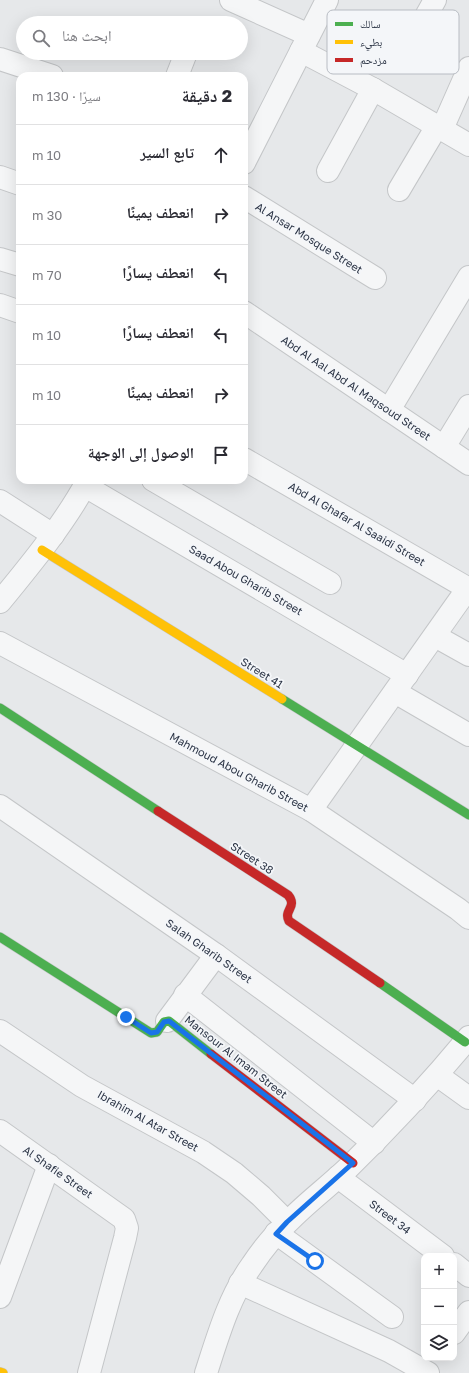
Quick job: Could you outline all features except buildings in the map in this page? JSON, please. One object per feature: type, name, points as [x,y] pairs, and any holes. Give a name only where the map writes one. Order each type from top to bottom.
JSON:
[{"type":"street","points":[[231,0],[305,43],[327,58]]},
{"type":"street","points":[[249,141],[305,43],[327,0]]},
{"type":"street","points":[[429,10],[435,0]]},
{"type":"street","points":[[0,59],[40,72]]},
{"type":"street","points":[[179,72],[183,60]]},
{"type":"street","points":[[399,190],[439,127],[469,68]]},
{"type":"street","points":[[351,74],[373,89],[469,144]]},
{"type":"street","points":[[328,171],[373,89]]},
{"type":"street","points":[[0,177],[16,183]]},
{"type":"street","name":"Al Ansar Mosque Street","points":[[248,199],[375,278]]},
{"type":"street","points":[[0,259],[16,264]]},
{"type":"street","points":[[389,410],[469,277]]},
{"type":"street","points":[[0,305],[16,311]]},
{"type":"street","name":"Abd Al Aal Abd Al Maqsoud Street","points":[[248,315],[469,464]]},
{"type":"street","points":[[444,447],[469,406]]},
{"type":"street","name":"Abd Al Ghafar Al Saaidi Street","points":[[248,461],[469,588]]},
{"type":"street","points":[[4,591],[48,543],[86,484]]},
{"type":"street","name":"Saad Abou Gharib Street","points":[[89,484],[401,684],[469,735]]},
{"type":"street","points":[[160,484],[330,583]]},
{"type":"street","points":[[0,501],[48,543]]},
{"type":"street","name":"Street 41","points":[[48,543],[357,746],[469,815]]},
{"type":"street","points":[[311,810],[469,588]]},
{"type":"street","points":[[435,636],[469,655]]},
{"type":"street","name":"Mahmoud Abou Gharib Street","points":[[0,643],[311,810],[458,909],[469,918]]},
{"type":"street","name":"Street 38","points":[[0,708],[288,895],[293,903],[292,907],[287,913],[289,921],[467,1039]]},
{"type":"street","name":"Salah Gharib Street","points":[[0,806],[216,956],[415,1100]]},
{"type":"street","name":"Mansour Al Imam Street","points":[[0,937],[151,1033],[157,1032],[167,1021],[169,1021],[345,1170]]},
{"type":"street","points":[[167,1021],[185,995],[216,956]]},
{"type":"street","points":[[185,995],[374,1143]]},
{"type":"street","name":"Ibrahim Al Atar Street","points":[[0,1031],[82,1086],[204,1152],[239,1177],[262,1196],[282,1228],[392,1317]]},
{"type":"street","points":[[206,1373],[223,1320],[240,1283],[251,1266],[282,1228],[374,1143],[415,1100],[467,1039]]},
{"type":"street","points":[[437,1075],[469,1098]]},
{"type":"street","name":"Al Shafie Street","points":[[0,1131],[124,1219],[127,1228],[89,1373]]},
{"type":"street","points":[[0,1297],[49,1165]]},
{"type":"street","name":"Street 34","points":[[345,1170],[440,1253]]},
{"type":"street","points":[[457,1266],[469,1276]]},
{"type":"street","points":[[240,1283],[388,1351],[430,1368]]},
{"type":"street","points":[[457,1329],[469,1312]]},
{"type":"traffic: fast","points":[[282,699],[469,815]]},
{"type":"traffic: fast","points":[[0,708],[158,811]]},
{"type":"traffic: fast","points":[[0,937],[151,1033],[157,1032],[164,1022],[169,1021],[211,1054]]},
{"type":"traffic: fast","points":[[380,983],[465,1042]]},
{"type":"traffic: slow","points":[[42,550],[282,699]]},
{"type":"traffic: jam","points":[[158,811],[288,895],[292,903],[288,914],[289,921],[380,983]]},
{"type":"traffic: jam","points":[[211,1054],[353,1163]]},
{"type":"route","points":[[126,1017],[151,1033],[157,1032],[164,1022],[169,1021],[353,1163],[287,1222],[276,1234],[315,1261]]}]
